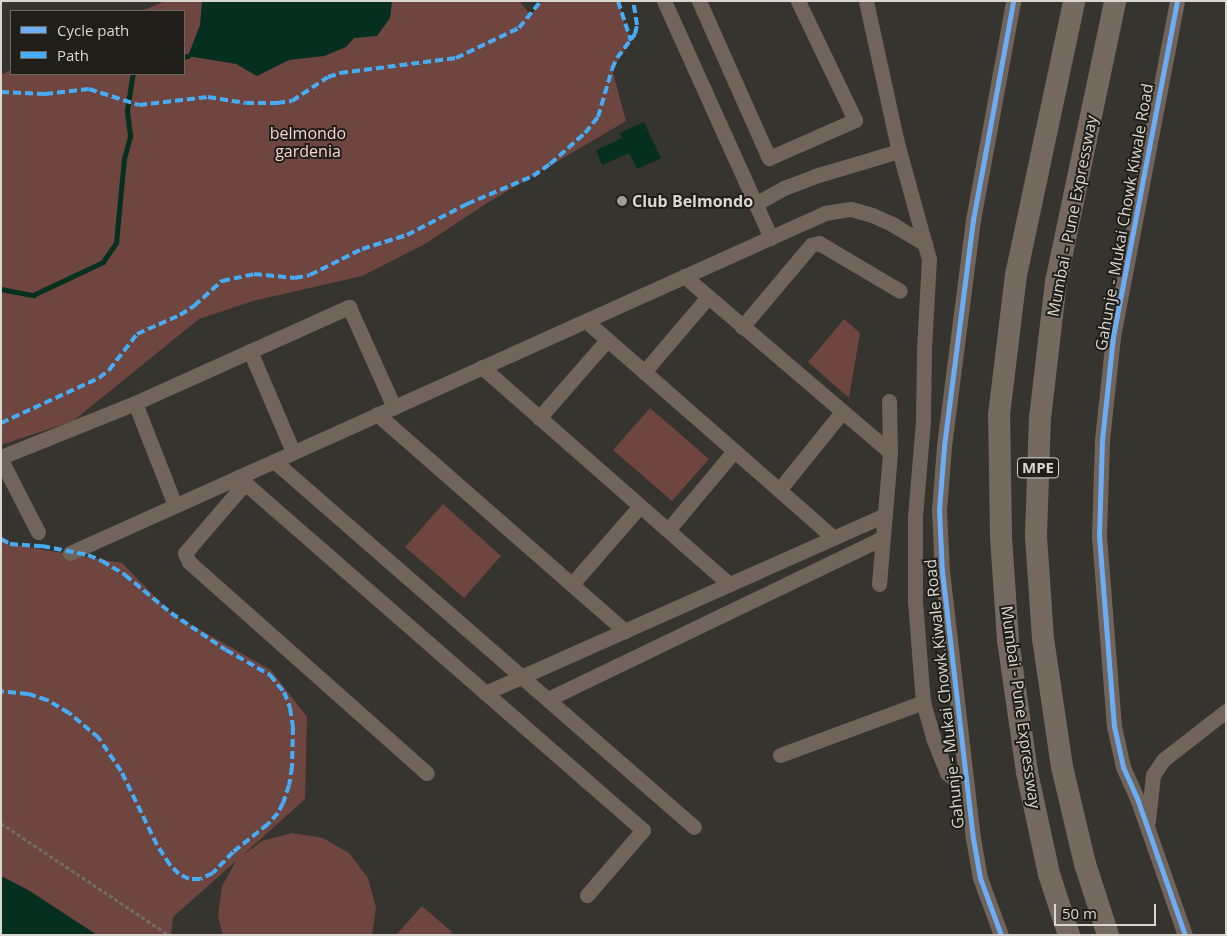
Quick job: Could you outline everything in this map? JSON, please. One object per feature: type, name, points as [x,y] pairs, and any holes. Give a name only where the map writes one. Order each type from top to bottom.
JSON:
[{"type":"highway","name":"Mumbai - Pune Expressway","points":[[1069,935],[1049,874],[1027,772],[1010,650],[1001,536],[999,415],[1016,275],[1074,1]]},
{"type":"highway","name":"Mumbai - Pune Expressway","points":[[1108,935],[1085,864],[1062,768],[1043,639],[1036,536],[1040,418],[1056,282],[1115,1]]},
{"type":"street","points":[[664,1],[771,238]]},
{"type":"street","points":[[699,1],[769,158],[855,120],[798,1]]},
{"type":"street","points":[[866,1],[899,151],[929,259],[924,349],[923,421],[915,517],[915,601],[923,702],[933,738],[947,773],[966,789]]},
{"type":"street","name":"Gahunje - Mukai Chowk Kiwale Road","points":[[1001,935],[980,878],[966,789],[942,573],[939,510],[944,446],[973,220],[1013,1]]},
{"type":"street","name":"Gahunje - Mukai Chowk Kiwale Road","points":[[1177,1],[1113,337],[1102,440],[1100,546],[1114,726],[1123,768],[1138,801],[1185,935]]},
{"type":"street","points":[[755,204],[815,176],[899,151]]},
{"type":"street","points":[[70,553],[175,505],[241,480],[293,452],[825,213],[851,209],[892,224],[925,244]]},
{"type":"street","points":[[742,327],[811,245],[818,244],[824,246],[900,291]]},
{"type":"street","points":[[684,276],[890,452]]},
{"type":"street","points":[[644,372],[708,297]]},
{"type":"street","points":[[38,532],[1,459],[135,403],[349,307],[394,407]]},
{"type":"street","points":[[586,321],[833,537]]},
{"type":"street","points":[[539,418],[607,340]]},
{"type":"street","points":[[250,351],[293,452]]},
{"type":"street","points":[[482,367],[730,584]]},
{"type":"street","points":[[879,584],[890,452],[888,401]]},
{"type":"street","points":[[135,403],[175,505]]},
{"type":"street","points":[[779,490],[842,412]]},
{"type":"street","points":[[377,414],[625,631]]},
{"type":"street","points":[[668,530],[734,451]]},
{"type":"street","points":[[274,461],[694,827]]},
{"type":"street","points":[[241,480],[643,830],[587,895]]},
{"type":"street","points":[[241,480],[185,553],[188,562],[427,773]]},
{"type":"street","points":[[572,584],[640,506]]},
{"type":"street","points":[[485,693],[884,515]]},
{"type":"street","points":[[548,699],[882,538]]},
{"type":"street","points":[[780,756],[923,702]]},
{"type":"street","points":[[1148,833],[1149,800],[1153,776],[1163,760],[1226,711]]},
{"type":"path","points":[[1,823],[169,935]]},
{"type":"green space","name":"belmondo gardenia","points":[[165,1],[519,1],[531,15],[542,1],[618,1],[631,41],[612,69],[626,121],[487,203],[425,244],[362,276],[253,301],[199,319],[73,421],[1,445],[1,75],[10,70],[10,75],[185,75],[185,10],[144,10]]},
{"type":"green space","points":[[844,319],[860,333],[849,398],[808,362]]},
{"type":"green space","points":[[650,408],[709,459],[672,501],[613,450]]},
{"type":"green space","points":[[443,504],[501,556],[464,598],[405,547]]},
{"type":"green space","points":[[1,538],[10,544],[122,563],[171,613],[271,670],[307,717],[305,799],[243,855],[262,841],[292,833],[323,838],[349,853],[368,878],[376,908],[372,935],[223,935],[218,916],[222,886],[236,861],[173,917],[171,935],[97,935],[28,890],[1,876]]},
{"type":"green space","points":[[422,906],[452,932],[450,935],[396,935]]},
{"type":"shaded area","points":[[202,1],[392,1],[390,18],[377,36],[354,38],[346,47],[324,56],[289,60],[257,76],[236,64],[188,56],[200,25]]},
{"type":"shaded area","points":[[644,122],[661,158],[637,169],[629,153],[602,165],[596,150],[622,138],[620,133]]},
{"type":"shaded area","points":[[1,876],[28,890],[97,935],[1,935]]},
{"type":"waterway","points":[[1,289],[33,295],[103,262],[116,243],[124,159],[130,136],[127,110],[133,75]]},
{"type":"marked path","points":[[1,92],[45,94],[89,89],[139,105],[208,97],[246,103],[292,101],[328,77],[340,73],[456,58],[519,28],[541,1]]},
{"type":"marked path","points":[[618,1],[631,41]]},
{"type":"marked path","points":[[1,423],[99,378],[109,370],[137,334],[180,315],[194,306],[222,281],[254,274],[295,278],[310,275],[362,249],[407,235],[467,204],[533,176],[550,164],[585,133],[598,117],[612,69],[617,58],[635,34],[637,25],[633,1]]},
{"type":"marked path","points":[[1,539],[10,544],[42,546],[88,555],[102,561],[125,575],[171,613],[226,650],[270,675],[284,692],[290,708],[293,727],[292,767],[283,803],[278,813],[268,824],[233,852],[213,873],[200,879],[189,879],[179,874],[170,865],[157,845],[121,771],[99,738],[69,713],[47,700],[28,694],[1,691]]},
{"type":"cycle path","points":[[1001,935],[980,878],[973,839],[942,573],[939,510],[944,446],[973,220],[1013,1]]},
{"type":"cycle path","points":[[1177,1],[1113,337],[1102,440],[1099,536],[1114,726],[1123,767],[1138,801],[1185,935]]},
{"type":"place","name":"Club Belmondo","points":[[622,201]]}]
